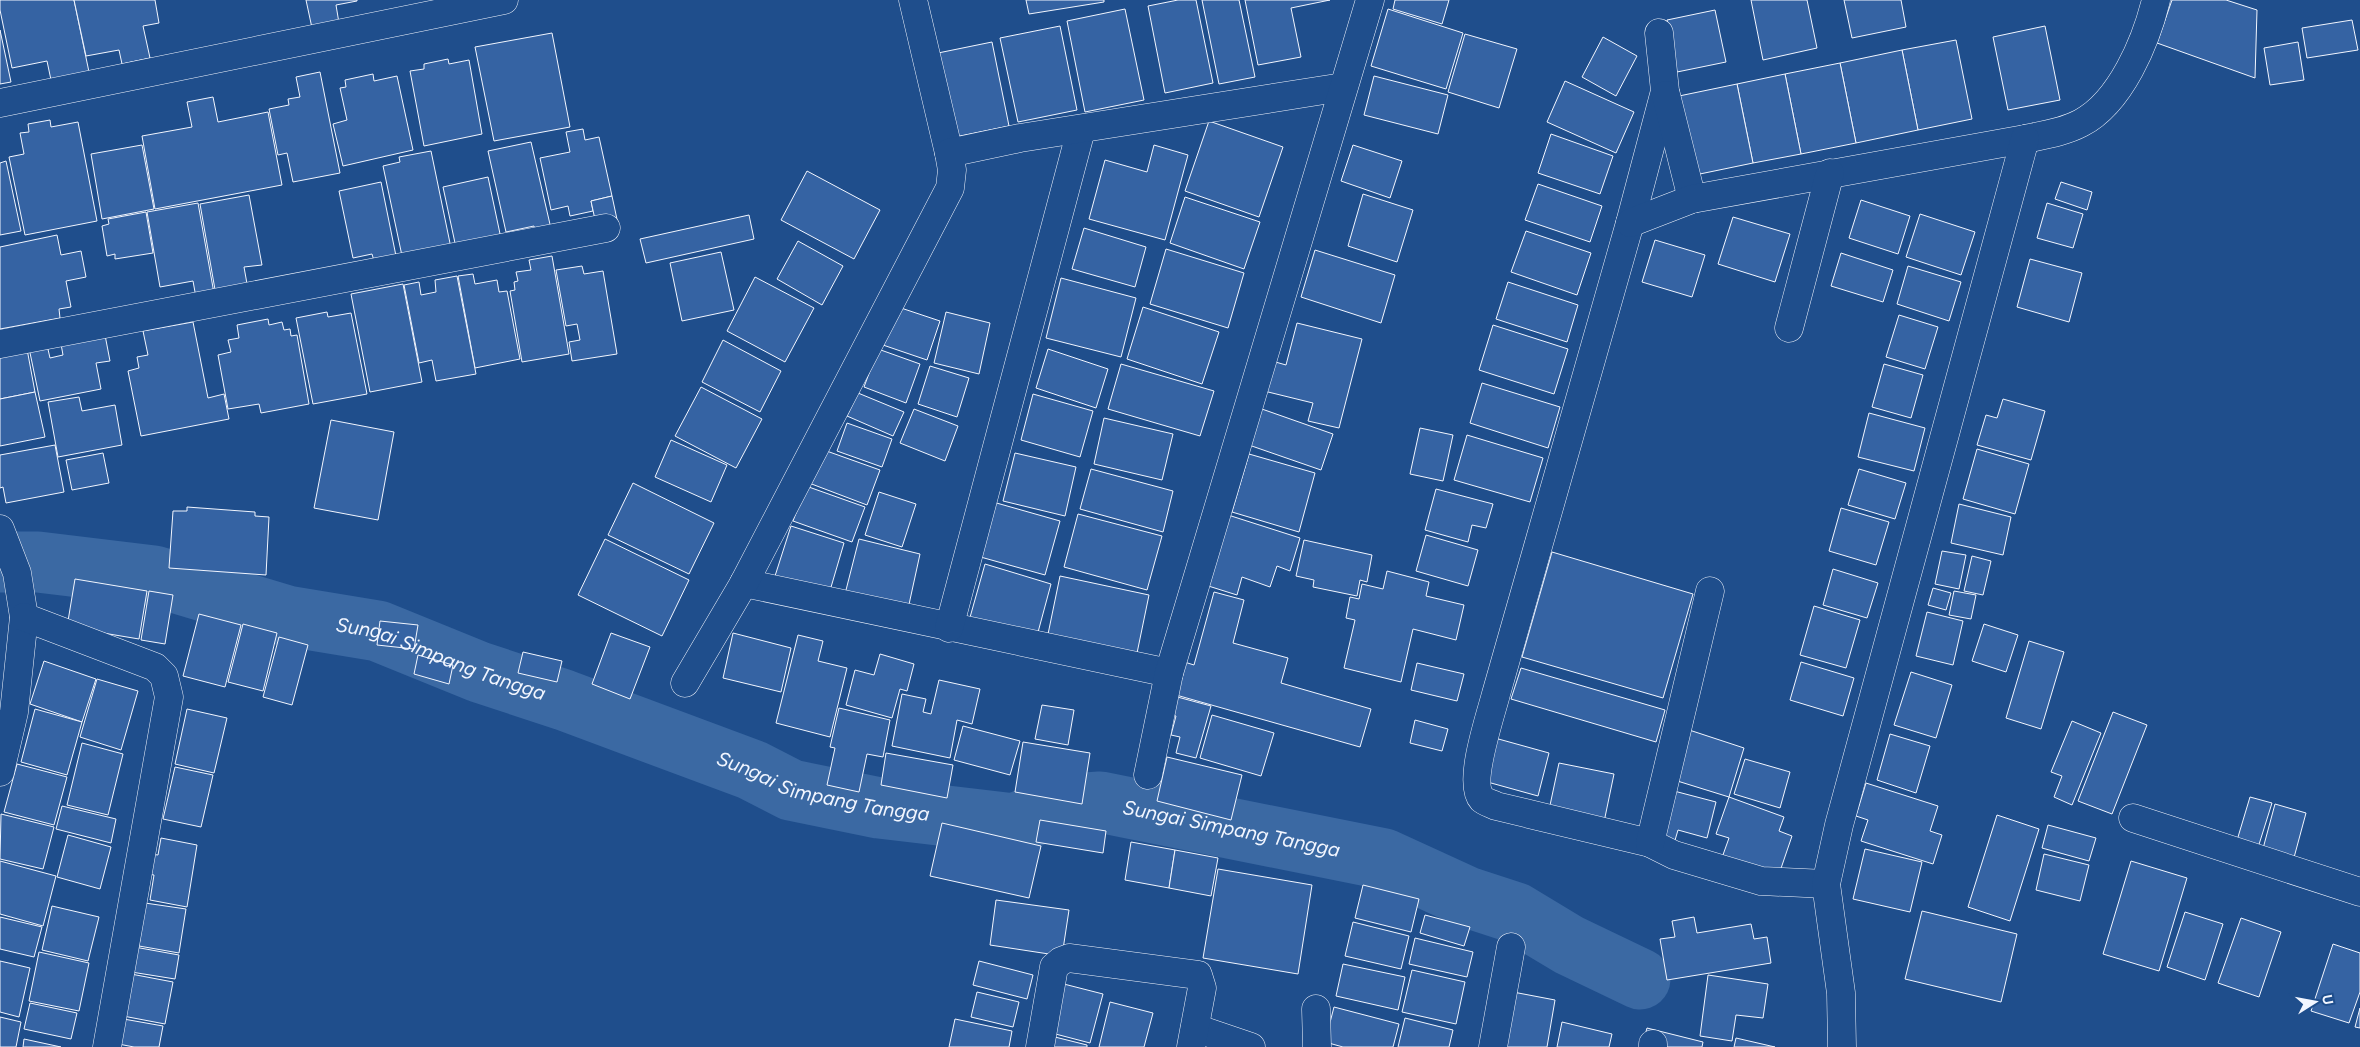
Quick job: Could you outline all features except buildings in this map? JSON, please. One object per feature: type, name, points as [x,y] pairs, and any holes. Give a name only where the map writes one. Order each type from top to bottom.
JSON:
[{"type":"street","points":[[0,102],[504,0]]},
{"type":"street","points":[[684,683],[744,583],[950,188],[952,170],[949,153],[913,0]]},
{"type":"street","points":[[1148,775],[1170,673],[1370,0]]},
{"type":"street","points":[[1630,223],[1692,199],[2060,132],[2083,122],[2115,93],[2131,67],[2151,19],[2156,0]]},
{"type":"street","points":[[1659,33],[1665,91],[1692,199]]},
{"type":"street","points":[[949,153],[1020,138],[1081,130],[1343,87]]},
{"type":"street","points":[[1665,91],[1630,223],[1496,694],[1482,750],[1477,788],[1482,799],[1496,806],[1650,843],[1674,855],[1720,870],[1761,881],[1826,884]]},
{"type":"street","points":[[949,628],[1081,130]]},
{"type":"street","points":[[1842,1047],[1841,994],[1826,884],[1842,816],[2025,139]]},
{"type":"street","points":[[1789,328],[1830,173]]},
{"type":"street","points":[[0,344],[606,228]]},
{"type":"street","points":[[0,530],[17,572],[24,617],[7,711],[0,772]]},
{"type":"street","points":[[744,583],[949,628],[1170,673]]},
{"type":"street","points":[[1650,843],[1710,591]]},
{"type":"street","points":[[24,617],[155,667],[164,676],[169,697],[107,1047]]},
{"type":"street","points":[[2133,818],[2360,892]]},
{"type":"street","points":[[1493,1047],[1511,947]]},
{"type":"street","points":[[1040,1047],[1054,967],[1061,961],[1069,958],[1198,975],[1202,988],[1193,1038],[1251,1047]]},
{"type":"street","points":[[1316,1009],[1317,1047]]},
{"type":"waterway","name":"Sungai Simpang Tangga","points":[[0,562],[38,562],[154,576],[287,616],[378,631],[479,672],[564,700],[752,770],[791,790],[879,808],[1015,824],[1058,805],[1100,802],[1384,859],[1467,897],[1516,913],[1569,945],[1640,979]]}]
